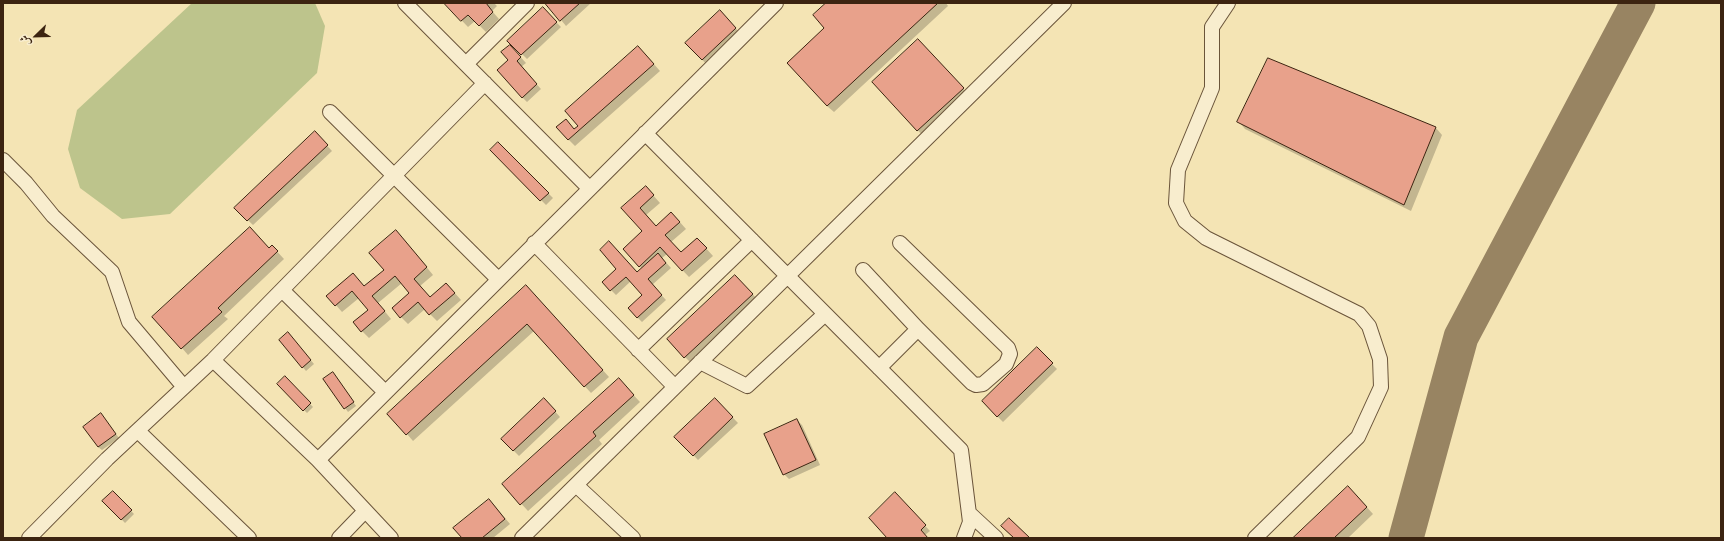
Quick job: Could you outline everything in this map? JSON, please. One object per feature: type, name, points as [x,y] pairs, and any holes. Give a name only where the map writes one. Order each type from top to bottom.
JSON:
[{"type":"lane","points":[[405,3],[589,188]]},
{"type":"lane","points":[[466,64],[527,3]]},
{"type":"lane","points":[[318,460],[776,3]]},
{"type":"lane","points":[[1228,3],[1212,27],[1212,88],[1178,170],[1176,203],[1185,221],[1206,238],[1359,314],[1369,326],[1380,359],[1381,387],[1358,437],[1256,538]]},
{"type":"lane","points":[[522,538],[788,276],[1059,5]]},
{"type":"lane","points":[[29,538],[138,430],[213,360],[485,84]]},
{"type":"lane","points":[[330,112],[498,279]]},
{"type":"lane","points":[[645,133],[961,450],[970,522],[964,538]]},
{"type":"lane","points":[[3,160],[26,183],[54,216],[112,272],[129,322],[184,387]]},
{"type":"lane","points":[[638,350],[752,240]]},
{"type":"lane","points":[[534,243],[675,387]]},
{"type":"lane","points":[[863,270],[918,330],[976,385],[983,384],[1009,360],[1010,354],[1004,344],[900,243]]},
{"type":"lane","points":[[282,290],[385,392]]},
{"type":"lane","points":[[700,362],[747,386],[826,314]]},
{"type":"lane","points":[[879,368],[918,330]]},
{"type":"lane","points":[[213,360],[318,460],[364,511],[392,538]]},
{"type":"lane","points":[[138,430],[249,538]]},
{"type":"lane","points":[[576,485],[633,538]]},
{"type":"lane","points":[[339,538],[364,511]]},
{"type":"lane","points":[[969,513],[996,538]]},
{"type":"green space","points":[[192,3],[315,3],[325,26],[317,73],[170,214],[122,219],[80,188],[68,149],[77,110]]},
{"type":"building","points":[[444,3],[486,3],[493,12],[479,26],[468,15],[461,21]]},
{"type":"building","points":[[545,3],[580,3],[560,21]]},
{"type":"building","points":[[826,3],[938,3],[827,106],[787,63],[824,28],[813,15]]},
{"type":"building","points":[[543,7],[557,22],[521,55],[507,41]]},
{"type":"building","points":[[720,10],[736,28],[702,60],[685,43]]},
{"type":"building","points":[[918,39],[964,88],[917,131],[872,82]]},
{"type":"building","points":[[510,45],[521,57],[517,61],[537,84],[522,98],[497,70],[508,60],[501,52]]},
{"type":"building","points":[[638,46],[654,64],[568,140],[556,127],[566,119],[574,129],[578,126],[565,111]]},
{"type":"building","points":[[1268,58],[1436,127],[1404,205],[1237,122]]},
{"type":"building","points":[[315,131],[328,145],[247,221],[234,208]]},
{"type":"building","points":[[498,142],[549,193],[540,201],[490,150]]},
{"type":"building","points":[[646,186],[654,195],[640,208],[656,226],[671,212],[680,222],[665,235],[681,252],[697,238],[707,248],[682,271],[660,247],[639,267],[623,249],[642,231],[621,208]]},
{"type":"building","points":[[250,227],[269,248],[272,245],[278,251],[218,308],[222,312],[181,349],[152,317]]},
{"type":"building","points":[[396,230],[427,267],[414,279],[430,297],[446,283],[455,293],[429,315],[418,302],[400,318],[392,308],[409,293],[395,276],[372,296],[385,311],[361,332],[353,322],[368,310],[352,291],[335,306],[326,296],[353,273],[364,286],[384,270],[369,253]]},
{"type":"building","points":[[609,241],[637,272],[658,253],[666,263],[648,279],[662,295],[637,318],[628,308],[642,295],[626,277],[610,291],[602,282],[616,269],[600,250]]},
{"type":"building","points":[[735,275],[753,294],[684,358],[667,339]]},
{"type":"building","points":[[526,285],[603,370],[584,387],[527,324],[406,435],[387,414]]},
{"type":"building","points":[[288,332],[311,360],[302,368],[279,340]]},
{"type":"building","points":[[1037,347],[1053,363],[997,417],[982,401]]},
{"type":"building","points":[[333,372],[354,402],[344,409],[323,379]]},
{"type":"building","points":[[285,376],[311,403],[303,411],[277,384]]},
{"type":"building","points":[[619,378],[634,395],[593,432],[596,436],[520,505],[502,484]]},
{"type":"building","points":[[544,398],[556,411],[513,451],[501,439]]},
{"type":"building","points":[[715,398],[733,417],[693,456],[674,437]]},
{"type":"building","points":[[101,413],[116,434],[98,447],[83,427]]},
{"type":"building","points":[[797,419],[816,460],[783,475],[764,434]]},
{"type":"building","points":[[1348,486],[1367,507],[1334,538],[1293,538]]},
{"type":"building","points":[[113,491],[132,510],[121,520],[102,501]]},
{"type":"building","points":[[895,492],[926,525],[921,530],[928,538],[887,538],[869,518]]},
{"type":"building","points":[[489,499],[505,519],[482,538],[462,538],[453,528]]},
{"type":"building","points":[[1009,518],[1030,538],[1014,538],[1001,526]]},
{"type":"taxiway","points":[[1406,538],[1461,337],[1638,3]]}]
